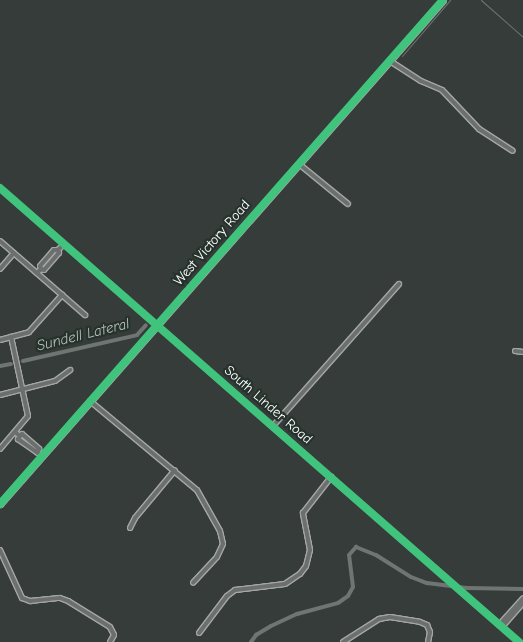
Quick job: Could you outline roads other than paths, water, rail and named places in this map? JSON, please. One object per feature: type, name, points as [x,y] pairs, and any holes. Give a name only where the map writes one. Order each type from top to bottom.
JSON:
[{"type":"main road","name":"West Victory Road","points":[[0,504],[40,454],[90,401],[444,0]]},
{"type":"street","points":[[390,60],[421,82],[442,90],[479,129],[513,151]]},
{"type":"street","points":[[299,164],[348,204]]},
{"type":"street","name":"South Linder Road","points":[[0,188],[518,642]]},
{"type":"street","points":[[0,241],[85,315]]},
{"type":"street","points":[[37,273],[41,269],[44,270],[64,244]]},
{"type":"street","points":[[0,269],[14,253]]},
{"type":"street","points":[[273,426],[399,284]]},
{"type":"street","points":[[0,340],[32,329],[62,295]]},
{"type":"street","points":[[0,449],[28,416],[11,337]]},
{"type":"street","points":[[515,351],[523,352]]},
{"type":"street","points":[[0,395],[55,381],[70,370]]},
{"type":"street","points":[[90,401],[176,470],[197,490],[222,539],[221,550],[217,557],[193,583]]},
{"type":"street","points":[[15,432],[20,436],[22,434],[39,449],[40,454]]},
{"type":"street","points":[[130,528],[135,518],[176,470]]},
{"type":"street","points":[[199,633],[227,596],[235,590],[279,585],[300,574],[306,566],[310,550],[303,513],[331,477]]},
{"type":"street","points":[[0,550],[22,598],[30,601],[60,598],[68,601],[110,627],[114,635],[110,642]]},
{"type":"street","points":[[500,626],[523,598]]},
{"type":"street","points":[[500,626],[523,603]]},
{"type":"street","points":[[343,642],[384,618],[420,622],[427,625],[430,632],[428,642]]},
{"type":"waterway","points":[[402,56],[450,0]]},
{"type":"waterway","points":[[481,0],[523,37]]},
{"type":"waterway","name":"Sundell Lateral","points":[[23,361],[137,335],[146,325]]},
{"type":"waterway","name":"Sundell Lateral","points":[[0,366],[11,364]]},
{"type":"waterway","points":[[251,642],[256,635],[271,626],[297,614],[338,603],[348,596],[353,587],[349,555],[356,547],[376,555],[411,577],[427,583],[467,588],[523,589]]}]
